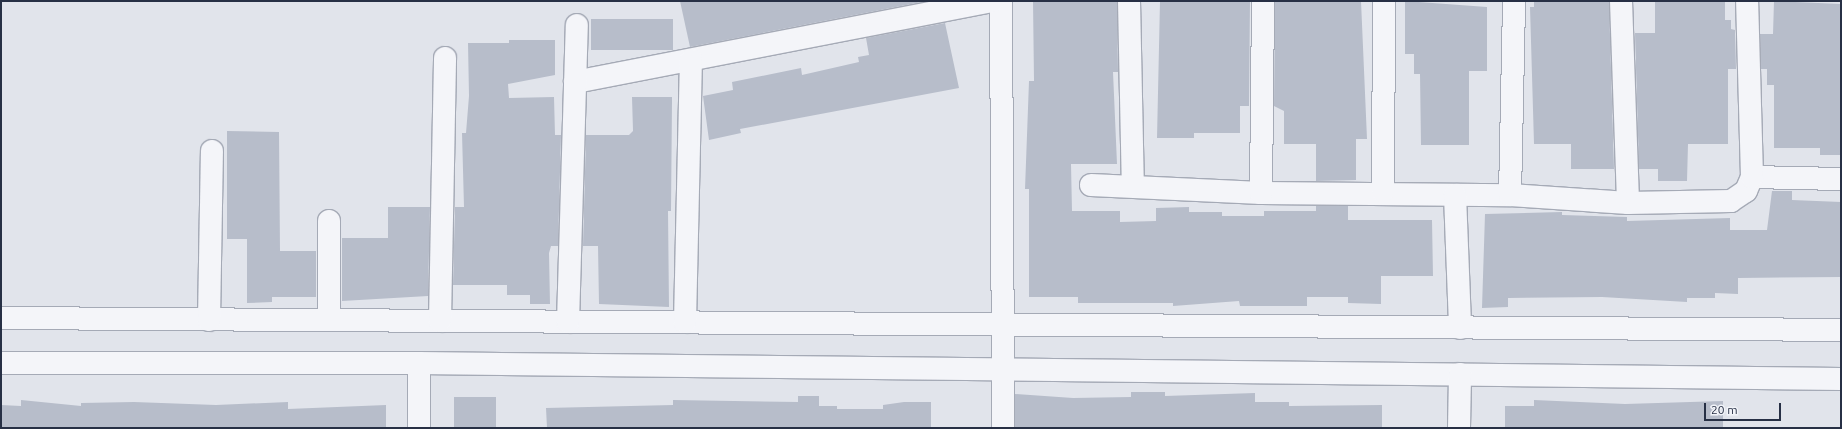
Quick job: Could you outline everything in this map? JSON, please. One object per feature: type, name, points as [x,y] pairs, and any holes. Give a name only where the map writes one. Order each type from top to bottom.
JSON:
[{"type":"street","points":[[575,82],[993,1]]},
{"type":"street","points":[[1001,1],[1004,325],[1003,428]]},
{"type":"street","points":[[1129,1],[1133,185]]},
{"type":"street","points":[[1262,193],[1263,1]]},
{"type":"street","points":[[1383,191],[1384,1]]},
{"type":"street","points":[[1510,195],[1514,1]]},
{"type":"street","points":[[1621,1],[1628,203]]},
{"type":"street","points":[[1091,185],[1133,185],[1262,193],[1383,191],[1455,195],[1510,195],[1628,203],[1731,201],[1746,191],[1752,177],[1747,1]]},
{"type":"street","points":[[568,322],[577,25]]},
{"type":"street","points":[[440,321],[446,58]]},
{"type":"street","points":[[685,322],[691,60]]},
{"type":"street","points":[[209,320],[212,150]]},
{"type":"street","points":[[1752,177],[1841,179]]},
{"type":"street","points":[[1455,195],[1460,328]]},
{"type":"street","points":[[329,221],[329,320]]},
{"type":"street","points":[[1,318],[1841,330]]},
{"type":"street","points":[[1,363],[418,364],[1841,379]]},
{"type":"street","points":[[418,364],[419,428]]},
{"type":"street","points":[[1459,428],[1460,374]]},
{"type":"building","points":[[680,1],[927,1],[690,47]]},
{"type":"building","points":[[1033,1],[1117,1],[1118,72],[1113,72],[1117,164],[1071,164],[1072,211],[1120,211],[1120,222],[1156,221],[1156,208],[1189,207],[1189,212],[1222,212],[1222,216],[1264,216],[1264,211],[1316,211],[1316,206],[1348,206],[1348,220],[1432,220],[1433,276],[1381,276],[1381,304],[1348,303],[1348,297],[1307,297],[1307,306],[1240,306],[1239,301],[1173,306],[1173,303],[1078,303],[1078,297],[1029,297],[1029,189],[1025,189],[1029,81],[1034,81]]},
{"type":"building","points":[[1160,1],[1250,1],[1249,106],[1240,106],[1240,133],[1194,133],[1194,138],[1157,138]]},
{"type":"building","points":[[1275,1],[1361,1],[1367,139],[1356,139],[1356,180],[1316,181],[1316,144],[1284,144],[1284,111],[1274,106]]},
{"type":"building","points":[[1405,1],[1487,7],[1487,71],[1469,71],[1469,145],[1421,145],[1420,74],[1414,74],[1414,54],[1405,54]]},
{"type":"building","points":[[1534,1],[1609,1],[1614,169],[1571,169],[1571,144],[1534,144],[1530,7],[1534,7]]},
{"type":"building","points":[[1655,1],[1725,1],[1725,20],[1731,20],[1731,29],[1735,30],[1736,69],[1728,69],[1728,144],[1688,144],[1687,181],[1658,181],[1658,169],[1639,169],[1635,33],[1655,33]]},
{"type":"building","points":[[1774,1],[1841,4],[1841,155],[1820,155],[1820,148],[1774,148],[1774,85],[1767,85],[1767,69],[1761,69],[1760,34],[1773,34]]},
{"type":"building","points":[[591,19],[673,19],[673,50],[591,50]]},
{"type":"building","points":[[945,23],[959,88],[740,129],[741,133],[709,140],[703,96],[733,90],[732,82],[801,68],[802,75],[859,62],[858,57],[869,55],[866,38]]},
{"type":"building","points":[[509,40],[555,40],[555,75],[508,84],[509,98],[554,97],[555,135],[561,135],[558,246],[551,246],[549,253],[550,304],[530,304],[530,295],[507,295],[507,285],[453,285],[455,207],[464,207],[462,133],[466,133],[469,96],[468,43],[509,43]]},
{"type":"building","points":[[632,97],[672,97],[671,211],[668,211],[669,307],[599,304],[598,246],[583,246],[586,135],[629,135],[633,131]]},
{"type":"building","points":[[227,131],[279,132],[280,251],[316,251],[316,297],[272,297],[272,302],[247,303],[247,239],[227,239]]},
{"type":"building","points":[[1772,191],[1792,191],[1792,200],[1841,202],[1841,277],[1738,278],[1738,294],[1715,293],[1715,298],[1687,298],[1687,302],[1602,297],[1508,298],[1508,307],[1482,308],[1485,214],[1562,212],[1562,215],[1627,217],[1627,221],[1730,218],[1730,230],[1767,230]]},
{"type":"building","points":[[388,207],[430,207],[428,296],[342,301],[342,238],[388,238]]},
{"type":"building","points":[[1131,392],[1165,392],[1165,396],[1255,393],[1255,402],[1289,402],[1289,406],[1382,405],[1382,428],[1015,428],[1015,394],[1073,398],[1131,397]]},
{"type":"building","points":[[798,396],[819,396],[819,406],[837,406],[837,428],[547,428],[546,408],[673,405],[673,400],[798,402]]},
{"type":"building","points":[[454,397],[496,397],[496,428],[454,428]]},
{"type":"building","points":[[21,400],[81,406],[81,403],[134,402],[216,405],[288,402],[288,409],[386,405],[386,428],[1,428],[1,405],[21,406]]},
{"type":"building","points":[[1534,400],[1625,404],[1723,401],[1723,428],[1505,428],[1505,406],[1534,406]]},
{"type":"building","points":[[904,402],[931,402],[931,428],[837,428],[837,409],[883,409],[883,405]]}]
